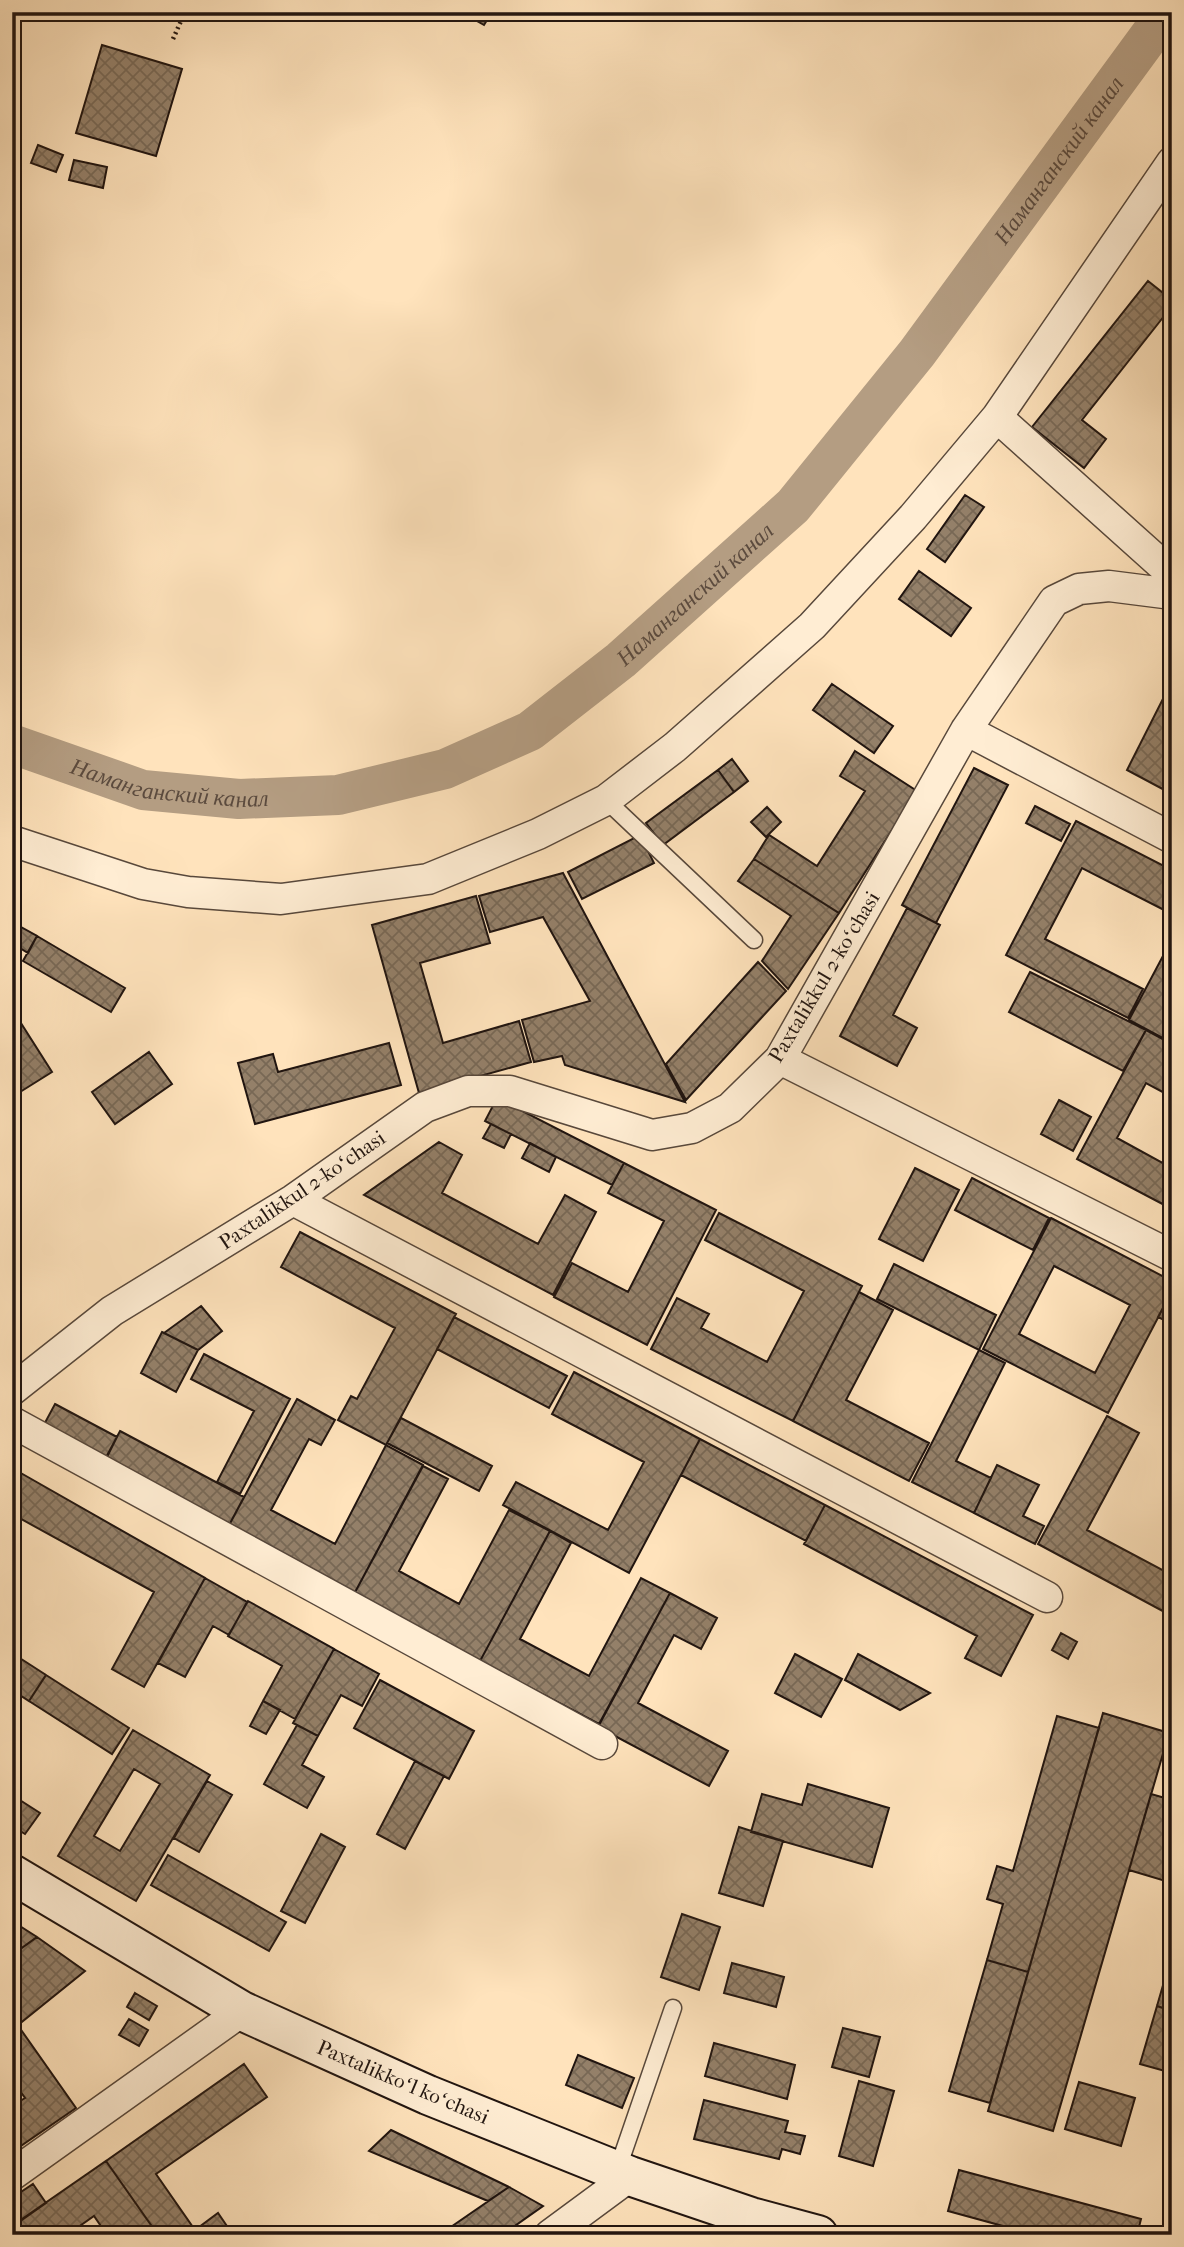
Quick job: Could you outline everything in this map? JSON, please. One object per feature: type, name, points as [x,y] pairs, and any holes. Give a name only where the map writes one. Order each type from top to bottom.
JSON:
[{"type":"street","points":[[12,841],[143,884],[188,892],[281,899],[428,879],[538,834],[606,800],[675,747],[812,626],[913,517],[998,417],[1172,162]]},
{"type":"street","points":[[998,417],[1172,574]]},
{"type":"street","name":"Paxtalikkul 2-koʻchasi","points":[[12,1390],[112,1311],[293,1200],[425,1107],[468,1091],[510,1091],[652,1135],[692,1128],[730,1108],[780,1059],[967,730],[1054,601],[1079,589],[1109,586],[1172,593]]},
{"type":"street","points":[[967,730],[1172,838]]},
{"type":"street","points":[[780,1059],[1172,1256]]},
{"type":"street","points":[[293,1200],[1047,1597]]},
{"type":"street","points":[[12,1422],[602,1744]]},
{"type":"street","name":"Paxtalikkoʻl koʻchasi","points":[[12,1874],[242,2011],[428,2095],[624,2173],[751,2217],[818,2235]]},
{"type":"street","points":[[12,2175],[242,2011]]},
{"type":"street","points":[[550,2235],[624,2173]]},
{"type":"lane","points":[[606,800],[754,940]]},
{"type":"lane","points":[[624,2173],[673,2008]]},
{"type":"path","points":[[173,39],[185,12]]},
{"type":"building","points":[[461,12],[492,12],[484,25]]},
{"type":"building","points":[[102,45],[182,69],[156,156],[76,133]]},
{"type":"building","points":[[38,145],[63,155],[56,172],[31,163]]},
{"type":"building","points":[[74,160],[107,167],[103,188],[69,180]]},
{"type":"building","points":[[1148,281],[1172,300],[1172,306],[1082,420],[1106,439],[1084,468],[1032,427]]},
{"type":"building","points":[[965,495],[984,507],[945,562],[927,549]]},
{"type":"building","points":[[919,571],[971,608],[951,636],[899,599]]},
{"type":"building","points":[[1172,681],[1172,794],[1127,770]]},
{"type":"building","points":[[832,684],[893,726],[874,753],[813,710]]},
{"type":"building","points":[[855,751],[917,791],[839,913],[754,859],[769,835],[817,866],[865,791],[840,776]]},
{"type":"building","points":[[732,759],[748,781],[734,792],[718,770]]},
{"type":"building","points":[[974,768],[1008,785],[936,923],[902,905]]},
{"type":"building","points":[[718,770],[734,792],[663,845],[646,823]]},
{"type":"building","points":[[1035,806],[1070,824],[1061,841],[1026,823]]},
{"type":"building","points":[[767,807],[781,822],[766,837],[751,822]]},
{"type":"building","points":[[1076,821],[1172,870],[1172,914],[1082,868],[1045,939],[1143,989],[1128,1018],[1006,955]]},
{"type":"building","points":[[640,835],[654,863],[582,899],[568,872]]},
{"type":"building","points":[[754,859],[839,913],[788,989],[762,961],[791,916],[738,881]]},
{"type":"building","points":[[563,873],[685,1102],[565,1065],[562,1056],[534,1062],[522,1020],[590,1001],[543,917],[490,932],[479,896]]},
{"type":"building","points":[[476,896],[490,943],[420,963],[443,1043],[519,1021],[531,1062],[419,1093],[372,925]]},
{"type":"building","points":[[907,908],[940,925],[893,1015],[917,1028],[897,1066],[840,1036]]},
{"type":"building","points":[[12,922],[37,936],[28,953],[12,943]]},
{"type":"building","points":[[37,936],[125,988],[111,1012],[23,961]]},
{"type":"building","points":[[1172,939],[1172,1043],[1129,1020]]},
{"type":"building","points":[[758,962],[786,991],[686,1100],[666,1064]]},
{"type":"building","points":[[1030,972],[1146,1030],[1123,1071],[1009,1012]]},
{"type":"building","points":[[12,1009],[52,1072],[12,1097]]},
{"type":"building","points":[[1146,1030],[1172,1044],[1172,1097],[1146,1083],[1117,1138],[1172,1168],[1172,1209],[1077,1159]]},
{"type":"building","points":[[389,1043],[401,1085],[255,1124],[238,1063],[273,1054],[278,1072]]},
{"type":"building","points":[[149,1052],[172,1084],[115,1124],[92,1092]]},
{"type":"building","points":[[497,1098],[624,1163],[612,1185],[485,1121]]},
{"type":"building","points":[[1059,1100],[1091,1117],[1073,1151],[1041,1134]]},
{"type":"building","points":[[491,1124],[511,1134],[504,1148],[483,1138]]},
{"type":"building","points":[[439,1142],[462,1155],[442,1193],[538,1244],[565,1195],[596,1212],[553,1295],[364,1195]]},
{"type":"building","points":[[530,1143],[556,1157],[549,1172],[522,1158]]},
{"type":"building","points":[[624,1163],[716,1210],[647,1345],[554,1297],[572,1263],[628,1292],[664,1221],[608,1193]]},
{"type":"building","points":[[915,1168],[959,1190],[923,1261],[879,1239]]},
{"type":"building","points":[[972,1178],[1049,1218],[1033,1250],[955,1210]]},
{"type":"building","points":[[719,1213],[862,1286],[793,1421],[651,1349],[677,1298],[709,1314],[701,1328],[767,1362],[804,1291],[705,1240]]},
{"type":"building","points":[[1051,1218],[1172,1281],[1172,1291],[1108,1413],[983,1349]],"holes":[[[1054,1266],[1130,1305],[1095,1373],[1019,1334]]]},
{"type":"building","points":[[300,1232],[456,1314],[386,1445],[338,1420],[351,1396],[357,1399],[395,1328],[281,1267]]},
{"type":"building","points":[[894,1264],[996,1315],[979,1350],[877,1299]]},
{"type":"building","points":[[1172,1291],[1172,1324],[1158,1317]]},
{"type":"building","points":[[859,1292],[893,1310],[846,1400],[929,1443],[909,1481],[793,1421]]},
{"type":"building","points":[[201,1306],[222,1331],[198,1350],[164,1333]]},
{"type":"building","points":[[454,1317],[567,1376],[549,1408],[437,1349]]},
{"type":"building","points":[[162,1332],[198,1350],[176,1392],[141,1373]]},
{"type":"building","points":[[979,1350],[1005,1363],[956,1461],[991,1478],[974,1513],[912,1482]]},
{"type":"building","points":[[204,1354],[290,1399],[240,1494],[217,1482],[254,1411],[191,1379]]},
{"type":"building","points":[[574,1372],[700,1439],[629,1573],[503,1505],[516,1482],[608,1530],[644,1462],[552,1414]]},
{"type":"building","points":[[297,1399],[335,1420],[321,1445],[309,1439],[271,1510],[335,1544],[386,1445],[423,1465],[353,1596],[227,1529]]},
{"type":"building","points":[[55,1404],[117,1437],[103,1465],[40,1432]]},
{"type":"building","points":[[1107,1416],[1139,1433],[1087,1530],[1172,1575],[1172,1616],[1038,1544]]},
{"type":"building","points":[[401,1418],[492,1466],[479,1491],[387,1443]]},
{"type":"building","points":[[120,1431],[244,1497],[227,1529],[103,1463]]},
{"type":"building","points":[[700,1439],[825,1505],[806,1541],[681,1475]]},
{"type":"building","points":[[997,1465],[1039,1485],[1023,1516],[1044,1526],[1035,1544],[974,1513]]},
{"type":"building","points":[[423,1466],[448,1479],[399,1571],[459,1604],[509,1510],[550,1531],[479,1663],[353,1596]]},
{"type":"building","points":[[12,1468],[205,1578],[144,1687],[112,1669],[154,1592],[12,1514]]},
{"type":"building","points":[[825,1505],[1033,1615],[1001,1676],[965,1658],[977,1636],[804,1544]]},
{"type":"building","points":[[550,1531],[571,1543],[520,1639],[589,1676],[641,1578],[670,1593],[599,1724],[480,1661]]},
{"type":"building","points":[[205,1578],[247,1602],[229,1635],[213,1626],[185,1677],[158,1663]]},
{"type":"building","points":[[670,1593],[717,1618],[701,1649],[674,1635],[638,1703],[728,1751],[709,1786],[598,1727]]},
{"type":"building","points":[[248,1601],[334,1649],[295,1719],[263,1701],[282,1666],[228,1636]]},
{"type":"building","points":[[1061,1633],[1077,1642],[1068,1659],[1052,1650]]},
{"type":"building","points":[[334,1649],[379,1674],[362,1706],[341,1695],[318,1736],[293,1723]]},
{"type":"building","points":[[12,1653],[46,1675],[29,1701],[12,1690]]},
{"type":"building","points":[[795,1654],[842,1679],[821,1717],[775,1693]]},
{"type":"building","points":[[858,1654],[930,1693],[900,1710],[845,1680]]},
{"type":"building","points":[[46,1675],[129,1728],[112,1754],[29,1701]]},
{"type":"building","points":[[380,1680],[474,1731],[449,1779],[354,1728]]},
{"type":"building","points":[[263,1701],[280,1710],[266,1734],[250,1726]]},
{"type":"building","points":[[1103,1713],[1169,1733],[1053,2131],[988,2111]]},
{"type":"building","points":[[1057,1716],[1099,1728],[1028,1972],[987,1960],[1003,1904],[987,1899],[997,1866],[1013,1871]]},
{"type":"building","points":[[297,1725],[318,1736],[302,1765],[324,1777],[307,1808],[264,1784]]},
{"type":"building","points":[[133,1730],[210,1775],[136,1901],[58,1856]],"holes":[[[134,1769],[160,1784],[120,1851],[94,1836]]]},
{"type":"building","points":[[415,1761],[444,1776],[405,1849],[377,1834]]},
{"type":"building","points":[[207,1781],[232,1795],[199,1852],[174,1838]]},
{"type":"building","points":[[808,1784],[889,1808],[872,1867],[751,1832],[762,1794],[802,1805]]},
{"type":"building","points":[[1151,1794],[1172,1800],[1172,1883],[1129,1870]]},
{"type":"building","points":[[12,1795],[40,1813],[25,1834],[12,1826]]},
{"type":"building","points":[[739,1827],[783,1841],[763,1906],[719,1893]]},
{"type":"building","points":[[321,1834],[345,1847],[305,1923],[281,1911]]},
{"type":"building","points":[[168,1855],[286,1922],[269,1951],[151,1885]]},
{"type":"building","points":[[682,1914],[720,1927],[699,1990],[661,1977]]},
{"type":"building","points":[[12,1921],[37,1937],[12,1955]]},
{"type":"building","points":[[37,1937],[85,1971],[18,2025],[12,2017],[12,1955]]},
{"type":"building","points":[[1172,1954],[1172,2011],[1157,2006]]},
{"type":"building","points":[[987,1960],[1028,1972],[990,2103],[949,2091]]},
{"type":"building","points":[[732,1963],[784,1977],[776,2007],[724,1993]]},
{"type":"building","points":[[135,1993],[157,2006],[149,2020],[127,2007]]},
{"type":"building","points":[[1157,2006],[1172,2011],[1172,2073],[1140,2064]]},
{"type":"building","points":[[12,2017],[76,2108],[12,2152],[12,2106],[25,2098],[12,2080]]},
{"type":"building","points":[[129,2019],[148,2030],[139,2046],[119,2035]]},
{"type":"building","points":[[843,2028],[880,2037],[869,2077],[832,2067]]},
{"type":"building","points":[[714,2043],[795,2065],[787,2099],[705,2076]]},
{"type":"building","points":[[578,2055],[634,2078],[622,2108],[566,2085]]},
{"type":"building","points":[[244,2064],[267,2097],[156,2174],[195,2230],[218,2213],[233,2235],[158,2235],[106,2161]]},
{"type":"building","points":[[859,2081],[894,2091],[873,2166],[839,2156]]},
{"type":"building","points":[[1079,2082],[1135,2098],[1121,2146],[1065,2129]]},
{"type":"building","points":[[704,2100],[788,2121],[785,2132],[805,2136],[800,2154],[782,2149],[779,2159],[694,2139]]},
{"type":"building","points":[[391,2130],[509,2187],[488,2201],[369,2151]]},
{"type":"building","points":[[106,2161],[158,2235],[107,2235],[94,2216],[67,2235],[12,2235],[12,2226]]},
{"type":"building","points":[[959,2170],[1141,2219],[1137,2235],[1036,2235],[948,2211]]},
{"type":"building","points":[[33,2184],[46,2203],[16,2224],[12,2218],[12,2198]]},
{"type":"building","points":[[509,2187],[543,2206],[502,2235],[452,2235],[448,2229]]},
{"type":"waterway","name":"Наманганский канал","points":[[12,744],[143,790],[239,799],[338,795],[445,769],[530,731],[621,660],[793,506],[917,353],[1167,12]]}]
